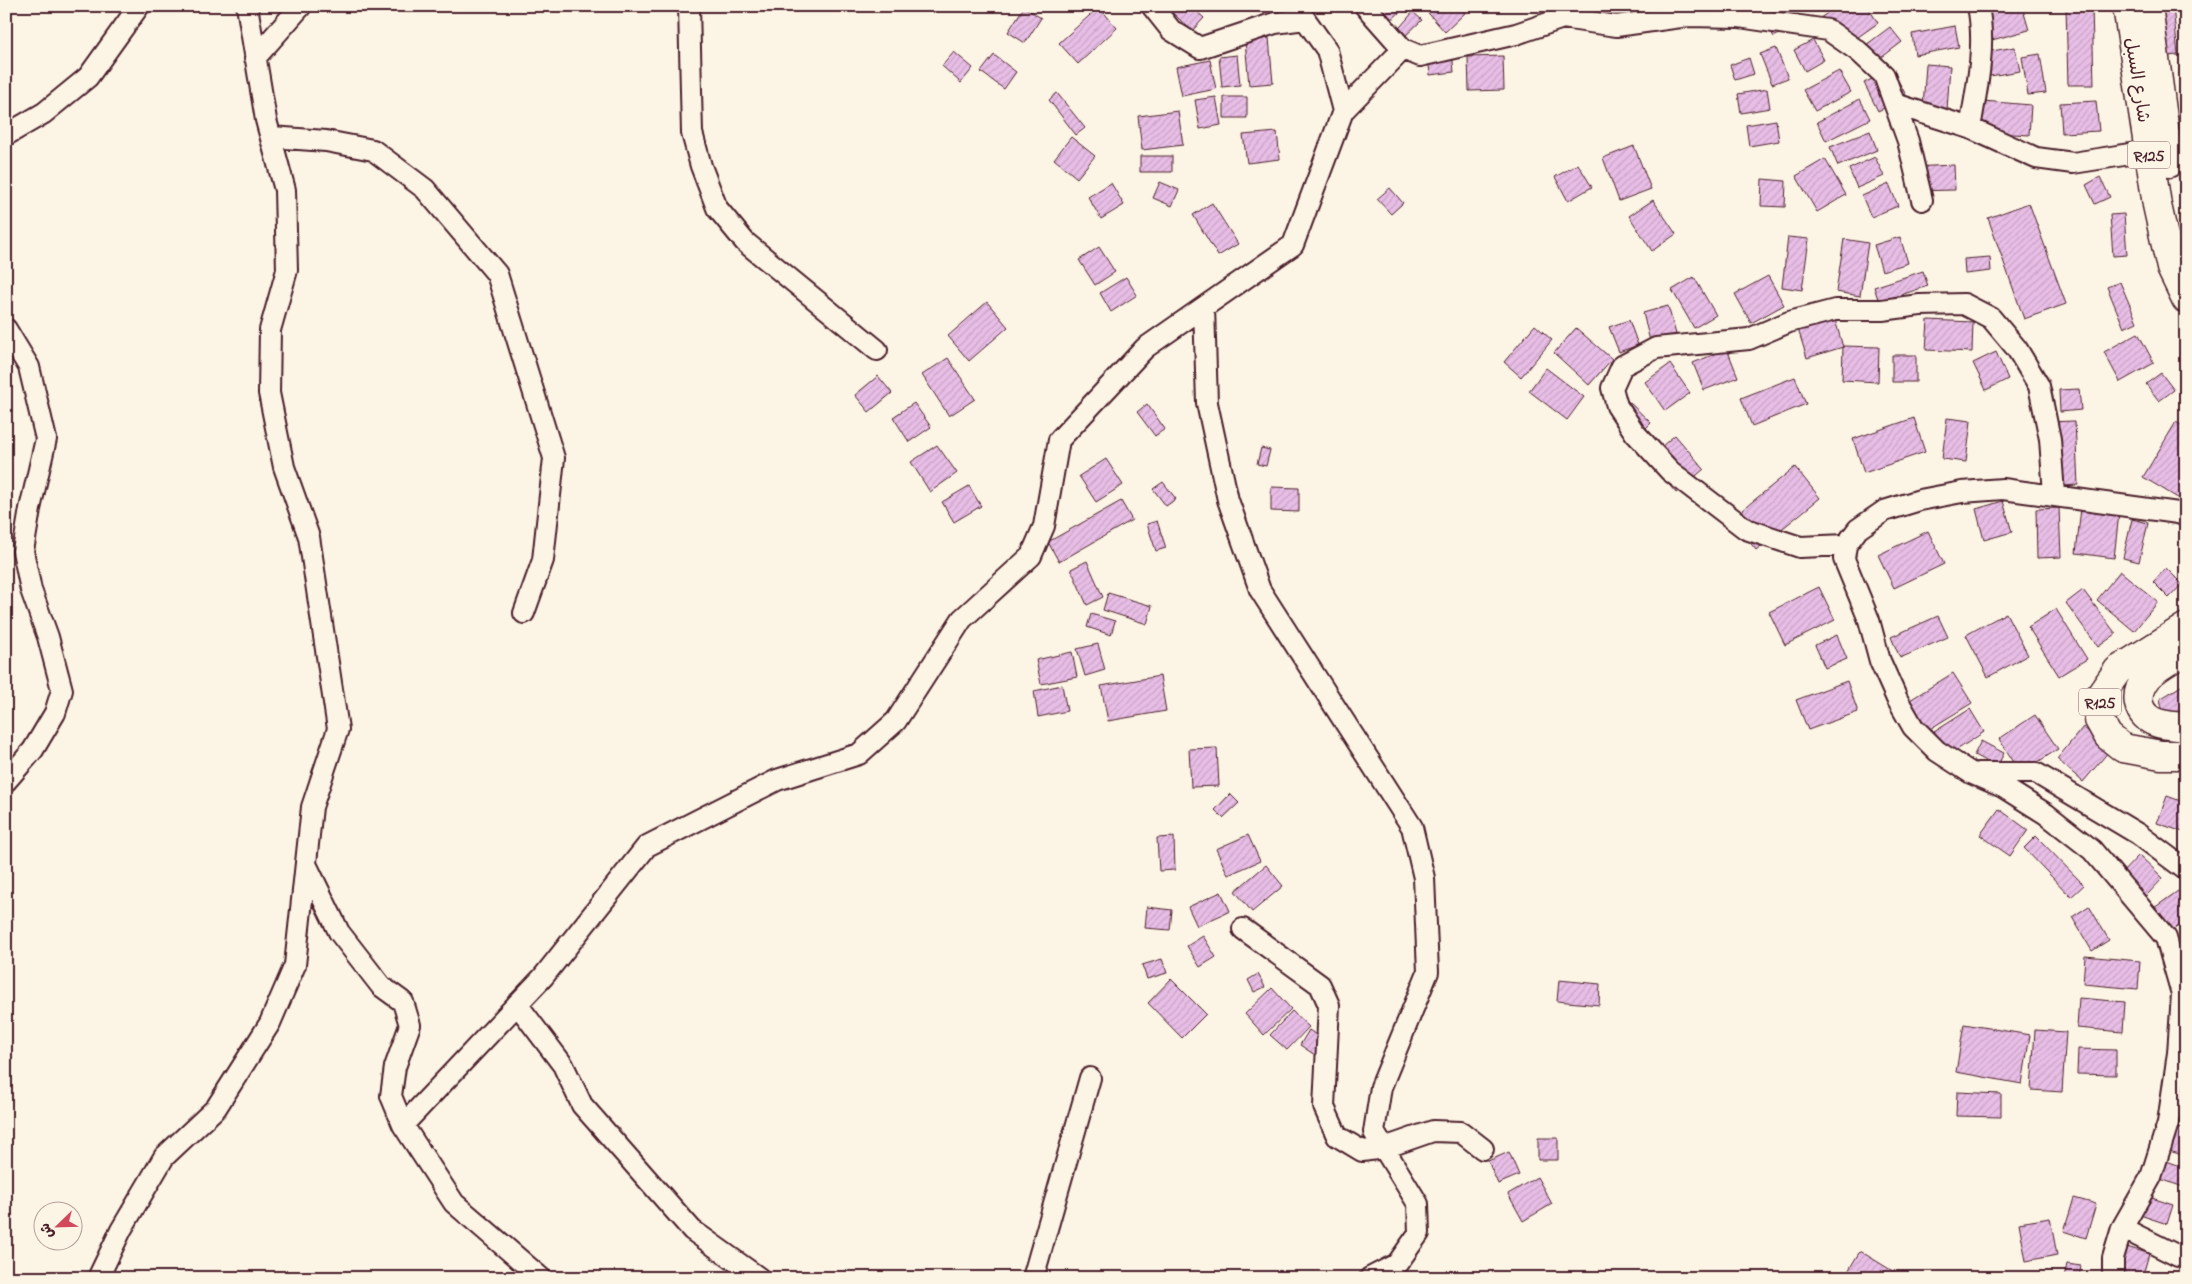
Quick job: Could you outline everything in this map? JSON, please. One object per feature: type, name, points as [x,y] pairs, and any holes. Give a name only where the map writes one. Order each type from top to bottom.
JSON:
[{"type":"main road","name":"شارع السبل","points":[[2126,6],[2157,205],[2171,268],[2186,299]]},
{"type":"main road","name":"شارع السبل","points":[[2148,6],[2174,200],[2186,255]]},
{"type":"main road","name":"R125","points":[[2186,627],[2118,670],[2100,696],[2099,720],[2108,736],[2124,748],[2161,755],[2186,756]]},
{"type":"main road","name":"R125","points":[[2186,650],[2148,675],[2139,688],[2137,704],[2143,714],[2158,723],[2186,727]]},
{"type":"street","points":[[6,135],[44,113],[88,76],[139,6]]},
{"type":"street","points":[[98,1278],[121,1230],[164,1157],[216,1108],[270,1022],[295,965],[312,807],[338,730],[309,537],[284,468],[269,393],[270,330],[287,270],[285,190],[271,137],[247,6]]},
{"type":"street","points":[[256,58],[301,6]]},
{"type":"street","points":[[689,6],[692,133],[701,166],[717,208],[745,242],[877,350]]},
{"type":"street","points":[[1152,6],[1171,30],[1200,48],[1275,23],[1305,19],[1327,50],[1343,112]]},
{"type":"street","points":[[1365,6],[1403,49],[1420,56],[1516,34],[1563,18],[1616,26],[1688,16],[1740,12],[1828,30],[1858,51],[1884,75],[1908,141],[1922,200]]},
{"type":"street","points":[[1970,128],[1979,76],[1981,45],[1978,6]]},
{"type":"street","points":[[403,1125],[543,977],[647,846],[777,780],[859,754],[896,721],[962,619],[1031,556],[1044,526],[1059,440],[1145,348],[1293,245],[1343,112],[1403,49]]},
{"type":"street","points":[[1895,104],[1970,128],[2036,158],[2073,163],[2149,151]]},
{"type":"street","points":[[271,137],[326,141],[373,150],[425,189],[497,274],[554,458],[544,560],[524,613]]},
{"type":"street","points":[[1846,545],[1800,547],[1746,529],[1670,471],[1635,433],[1616,406],[1612,388],[1622,366],[1656,348],[1748,339],[1789,322],[1835,310],[1882,310],[1920,305],[1964,304],[1990,318],[2017,349],[2040,386],[2050,439],[2054,494]]},
{"type":"street","points":[[1204,307],[1207,403],[1228,500],[1260,590],[1412,827],[1424,878],[1428,972],[1381,1087],[1374,1132],[1418,1204],[1419,1233],[1397,1264],[1370,1278]]},
{"type":"street","points":[[6,329],[29,367],[46,439],[30,509],[23,551],[31,590],[48,638],[62,690],[55,713],[37,743],[6,780]]},
{"type":"street","points":[[2113,1278],[2113,1258],[2122,1228],[2151,1177],[2168,1123],[2178,1053],[2182,994],[2166,938],[2092,850],[2046,814],[2003,787],[1971,773],[1937,751],[1914,727],[1897,699],[1880,661],[1868,620],[1844,559],[1846,545],[1858,529],[1884,511],[1920,500],[1962,492],[2004,488],[2178,513],[2186,516]]},
{"type":"street","points":[[1971,773],[2036,773],[2138,834],[2186,870]]},
{"type":"street","points":[[306,864],[339,932],[380,986],[403,1002],[410,1025],[396,1067],[391,1096],[403,1125],[454,1203],[541,1278]]},
{"type":"street","points":[[1243,929],[1320,985],[1329,1005],[1324,1107],[1336,1136],[1362,1151],[1384,1148],[1433,1131],[1461,1132],[1483,1149]]},
{"type":"street","points":[[517,1004],[563,1065],[582,1105],[692,1230],[759,1278]]},
{"type":"street","points":[[1033,1278],[1090,1078]]},
{"type":"street","points":[[2122,1228],[2178,1256],[2186,1256]]},
{"type":"building","points":[[1165,6],[1191,6],[1204,18],[1192,31]]},
{"type":"building","points":[[1376,6],[1407,6],[1391,20]]},
{"type":"building","points":[[1422,6],[1458,6],[1465,13],[1445,32]]},
{"type":"building","points":[[1558,6],[1585,6],[1587,25],[1561,28]]},
{"type":"building","points":[[1593,6],[1623,6],[1626,23],[1596,27]]},
{"type":"building","points":[[1638,6],[1661,6],[1662,11],[1639,15]]},
{"type":"building","points":[[1756,6],[1794,6],[1802,20],[1774,37]]},
{"type":"building","points":[[1838,6],[1867,6],[1878,23],[1841,49],[1820,18]]},
{"type":"building","points":[[2005,6],[2022,6],[2029,30],[1992,40],[1985,12]]},
{"type":"building","points":[[2066,6],[2092,6],[2094,85],[2068,85]]},
{"type":"building","points":[[2153,6],[2173,6],[2178,55],[2158,57]]},
{"type":"building","points":[[1024,7],[1041,18],[1025,43],[1008,32]]},
{"type":"building","points":[[1099,7],[1117,28],[1078,64],[1059,43]]},
{"type":"building","points":[[1413,12],[1422,20],[1402,39],[1395,33]]},
{"type":"building","points":[[1955,26],[1959,47],[1915,55],[1912,34]]},
{"type":"building","points":[[1890,27],[1902,42],[1865,70],[1854,54]]},
{"type":"building","points":[[1269,38],[1273,83],[1249,85],[1245,41]]},
{"type":"building","points":[[1813,40],[1824,60],[1805,71],[1794,50]]},
{"type":"building","points":[[2015,47],[2020,71],[1990,76],[1986,52]]},
{"type":"building","points":[[1776,48],[1788,78],[1772,84],[1760,54]]},
{"type":"building","points":[[1452,51],[1454,72],[1430,75],[1428,55]]},
{"type":"building","points":[[954,52],[973,68],[961,83],[942,66]]},
{"type":"building","points":[[2040,54],[2046,93],[2028,95],[2022,57]]},
{"type":"building","points":[[994,55],[1016,72],[1004,89],[981,72]]},
{"type":"building","points":[[1237,55],[1240,85],[1222,87],[1219,57]]},
{"type":"building","points":[[1503,56],[1504,90],[1469,91],[1468,57]]},
{"type":"building","points":[[1749,58],[1754,74],[1735,80],[1730,65]]},
{"type":"building","points":[[1210,60],[1216,89],[1182,96],[1176,67]]},
{"type":"building","points":[[1926,64],[1950,66],[1947,110],[1923,108]]},
{"type":"building","points":[[1892,69],[1907,97],[1878,111],[1864,83]]},
{"type":"building","points":[[1839,71],[1851,92],[1815,111],[1803,90]]},
{"type":"building","points":[[1767,89],[1770,108],[1741,113],[1738,94]]},
{"type":"building","points":[[1057,93],[1085,128],[1076,135],[1049,100]]},
{"type":"building","points":[[1216,97],[1221,125],[1200,129],[1195,100]]},
{"type":"building","points":[[1224,97],[1247,97],[1247,118],[1224,118]]},
{"type":"building","points":[[1860,99],[1870,119],[1826,141],[1817,122]]},
{"type":"building","points":[[1983,101],[2031,105],[2029,135],[1982,132]]},
{"type":"building","points":[[2096,101],[2099,131],[2062,133],[2060,103]]},
{"type":"building","points":[[1178,111],[1183,145],[1142,150],[1138,116]]},
{"type":"building","points":[[1776,120],[1779,141],[1749,146],[1746,125]]},
{"type":"building","points":[[1870,131],[1877,150],[1838,166],[1830,147]]},
{"type":"building","points":[[1277,132],[1280,159],[1247,163],[1243,135]]},
{"type":"building","points":[[1071,137],[1095,156],[1077,178],[1054,159]]},
{"type":"building","points":[[1634,146],[1651,189],[1619,201],[1603,158]]},
{"type":"building","points":[[1140,156],[1172,156],[1172,172],[1140,172]]},
{"type":"building","points":[[1875,157],[1884,176],[1857,188],[1849,169]]},
{"type":"building","points":[[1825,159],[1846,195],[1817,212],[1796,176]]},
{"type":"building","points":[[1578,164],[1592,187],[1568,201],[1555,177]]},
{"type":"building","points":[[1954,165],[1955,190],[1912,191],[1911,167]]},
{"type":"building","points":[[2100,177],[2110,197],[2095,204],[2086,185]]},
{"type":"building","points":[[1762,179],[1786,181],[1785,207],[1761,206]]},
{"type":"building","points":[[1160,182],[1179,190],[1172,206],[1153,198]]},
{"type":"building","points":[[1111,183],[1124,205],[1101,219],[1088,197]]},
{"type":"building","points":[[1889,184],[1898,206],[1871,217],[1862,196]]},
{"type":"building","points":[[1390,188],[1403,203],[1391,214],[1377,199]]},
{"type":"building","points":[[1653,200],[1676,234],[1652,251],[1629,216]]},
{"type":"building","points":[[1212,203],[1238,244],[1218,256],[1193,215]]},
{"type":"building","points":[[2029,203],[2066,304],[2024,319],[1988,218]]},
{"type":"building","points":[[2124,214],[2127,255],[2113,256],[2110,215]]},
{"type":"building","points":[[1788,237],[1809,239],[1802,290],[1782,287]]},
{"type":"building","points":[[1900,237],[1908,263],[1882,271],[1874,245]]},
{"type":"building","points":[[1844,239],[1868,243],[1860,296],[1836,292]]},
{"type":"building","points":[[1099,247],[1115,272],[1095,285],[1079,260]]},
{"type":"building","points":[[1990,257],[1991,271],[1965,274],[1964,259]]},
{"type":"building","points":[[1923,271],[1928,286],[1879,302],[1874,287]]},
{"type":"building","points":[[1768,276],[1784,305],[1751,323],[1735,294]]},
{"type":"building","points":[[1126,277],[1137,295],[1111,312],[1100,293]]},
{"type":"building","points":[[1694,277],[1716,315],[1694,328],[1672,290]]},
{"type":"building","points":[[2120,282],[2137,322],[2124,328],[2107,287]]},
{"type":"building","points":[[987,302],[1008,327],[969,361],[948,336]]},
{"type":"building","points":[[1668,306],[1676,334],[1650,341],[1643,313]]},
{"type":"building","points":[[1834,316],[1843,347],[1807,358],[1797,326]]},
{"type":"building","points":[[1629,320],[1638,345],[1619,352],[1609,327]]},
{"type":"building","points":[[1928,320],[1973,322],[1972,352],[1926,350]]},
{"type":"building","points":[[1535,325],[1552,340],[1521,377],[1504,362]]},
{"type":"building","points":[[1576,328],[1612,359],[1589,385],[1554,353]]},
{"type":"building","points":[[2138,333],[2154,363],[2120,382],[2104,352]]},
{"type":"building","points":[[1843,346],[1879,347],[1878,382],[1842,380]]},
{"type":"building","points":[[1727,349],[1738,377],[1704,390],[1693,363]]},
{"type":"building","points":[[1996,352],[2008,379],[1986,390],[1973,363]]},
{"type":"building","points":[[1892,355],[1916,355],[1916,382],[1892,382]]},
{"type":"building","points":[[948,358],[975,399],[949,416],[922,375]]},
{"type":"building","points":[[1670,364],[1690,393],[1665,411],[1645,382]]},
{"type":"building","points":[[1546,368],[1584,397],[1567,420],[1529,391]]},
{"type":"building","points":[[2161,373],[2174,390],[2159,401],[2146,384]]},
{"type":"building","points":[[878,376],[892,393],[869,412],[855,395]]},
{"type":"building","points":[[1795,377],[1806,404],[1752,426],[1741,398]]},
{"type":"building","points":[[2079,389],[2081,410],[2060,412],[2059,390]]},
{"type":"building","points":[[1627,400],[1651,423],[1635,439],[1612,416]]},
{"type":"building","points":[[914,403],[931,427],[909,442],[893,417]]},
{"type":"building","points":[[1147,404],[1165,429],[1155,436],[1137,412]]},
{"type":"building","points":[[1914,418],[1925,452],[1864,473],[1853,439]]},
{"type":"building","points":[[1947,418],[1971,421],[1966,462],[1942,459]]},
{"type":"building","points":[[2075,421],[2078,485],[2048,487],[2045,422]]},
{"type":"building","points":[[2176,422],[2186,428],[2186,503],[2143,477]]},
{"type":"building","points":[[1675,435],[1704,469],[1676,493],[1647,459]]},
{"type":"building","points":[[937,445],[957,473],[930,492],[911,462]]},
{"type":"building","points":[[1261,448],[1270,450],[1266,466],[1257,464]]},
{"type":"building","points":[[1106,459],[1123,485],[1096,502],[1079,476]]},
{"type":"building","points":[[1795,467],[1820,498],[1756,550],[1731,519]]},
{"type":"building","points":[[1163,482],[1176,499],[1166,506],[1153,489]]},
{"type":"building","points":[[969,486],[981,506],[954,522],[942,502]]},
{"type":"building","points":[[1271,487],[1299,488],[1299,512],[1271,511]]},
{"type":"building","points":[[1121,501],[1132,520],[1059,562],[1048,542]]},
{"type":"building","points":[[2003,501],[2012,532],[1984,540],[1976,509]]},
{"type":"building","points":[[2059,508],[2061,557],[2037,558],[2036,509]]},
{"type":"building","points":[[2081,508],[2119,513],[2114,558],[2076,553]]},
{"type":"building","points":[[2132,519],[2148,523],[2139,562],[2123,558]]},
{"type":"building","points":[[1157,521],[1166,548],[1156,551],[1147,524]]},
{"type":"building","points":[[1928,531],[1944,564],[1894,588],[1878,555]]},
{"type":"building","points":[[1087,561],[1103,597],[1087,605],[1071,569]]},
{"type":"building","points":[[2166,568],[2182,584],[2169,598],[2153,582]]},
{"type":"building","points":[[2120,571],[2158,602],[2134,631],[2097,600]]},
{"type":"building","points":[[1819,587],[1835,620],[1785,645],[1769,612]]},
{"type":"building","points":[[2083,590],[2116,634],[2098,647],[2066,603]]},
{"type":"building","points":[[1108,593],[1152,606],[1147,624],[1103,610]]},
{"type":"building","points":[[2056,609],[2087,659],[2059,676],[2028,627]]},
{"type":"building","points":[[2006,613],[2028,655],[1988,677],[1966,635]]},
{"type":"building","points":[[1091,614],[1115,621],[1111,635],[1087,627]]},
{"type":"building","points":[[1938,616],[1948,637],[1900,658],[1891,637]]},
{"type":"building","points":[[1837,635],[1847,659],[1825,668],[1815,645]]},
{"type":"building","points":[[1098,644],[1105,670],[1085,676],[1077,649]]},
{"type":"building","points":[[1072,652],[1077,677],[1041,684],[1036,660]]},
{"type":"building","points":[[1953,673],[1972,703],[1928,730],[1910,700]]},
{"type":"building","points":[[1160,676],[1166,711],[1108,721],[1101,686]]},
{"type":"building","points":[[1847,681],[1858,712],[1808,730],[1796,700]]},
{"type":"building","points":[[2186,683],[2186,721],[2164,717],[2160,699]]},
{"type":"building","points":[[1062,685],[1067,711],[1038,717],[1034,691]]},
{"type":"building","points":[[1970,709],[1984,732],[1949,755],[1934,732]]},
{"type":"building","points":[[2035,715],[2058,749],[2021,773],[1999,739]]},
{"type":"building","points":[[2083,727],[2110,750],[2083,782],[2057,759]]},
{"type":"building","points":[[1981,741],[2004,753],[1997,767],[1974,755]]},
{"type":"building","points":[[1217,748],[1219,786],[1191,787],[1189,749]]},
{"type":"building","points":[[1230,794],[1239,803],[1223,818],[1215,810]]},
{"type":"building","points":[[2167,796],[2186,803],[2186,833],[2157,823]]},
{"type":"building","points":[[1999,809],[2028,830],[2010,856],[1980,835]]},
{"type":"building","points":[[1248,835],[1260,861],[1228,875],[1216,849]]},
{"type":"building","points":[[2036,836],[2084,885],[2071,897],[2024,848]]},
{"type":"building","points":[[1174,837],[1175,870],[1159,871],[1157,838]]},
{"type":"building","points":[[2139,855],[2163,878],[2146,896],[2122,873]]},
{"type":"building","points":[[1266,865],[1283,886],[1252,912],[1235,891]]},
{"type":"building","points":[[2178,891],[2186,901],[2186,921],[2170,932],[2154,908]]},
{"type":"building","points":[[1221,892],[1230,911],[1197,926],[1188,907]]},
{"type":"building","points":[[2089,906],[2109,940],[2092,951],[2072,917]]},
{"type":"building","points":[[1147,907],[1172,910],[1170,930],[1145,928]]},
{"type":"building","points":[[1203,936],[1216,957],[1200,967],[1187,946]]},
{"type":"building","points":[[2186,942],[2186,960],[2178,963],[2171,947]]},
{"type":"building","points":[[2085,956],[2140,961],[2138,989],[2083,984]]},
{"type":"building","points":[[1162,959],[1167,973],[1147,979],[1142,965]]},
{"type":"building","points":[[1258,974],[1265,987],[1254,992],[1248,980]]},
{"type":"building","points":[[1171,979],[1206,1014],[1182,1038],[1148,1003]]},
{"type":"building","points":[[1559,980],[1600,984],[1599,1005],[1557,1001]]},
{"type":"building","points":[[1272,988],[1291,1009],[1264,1035],[1245,1014]]},
{"type":"building","points":[[2079,998],[2125,1002],[2123,1032],[2077,1028]]},
{"type":"building","points":[[1292,1011],[1309,1027],[1287,1050],[1270,1035]]},
{"type":"building","points":[[1964,1024],[2030,1035],[2022,1084],[1956,1072]]},
{"type":"building","points":[[1309,1030],[1324,1040],[1315,1055],[1300,1045]]},
{"type":"building","points":[[2035,1030],[2066,1032],[2062,1092],[2031,1090]]},
{"type":"building","points":[[2078,1049],[2116,1050],[2116,1075],[2077,1074]]},
{"type":"building","points":[[2179,1074],[2186,1074],[2186,1101],[2180,1101]]},
{"type":"building","points":[[1957,1092],[2001,1094],[2001,1117],[1956,1116]]},
{"type":"building","points":[[2178,1107],[2186,1110],[2186,1126],[2174,1122]]},
{"type":"building","points":[[2173,1125],[2186,1129],[2186,1156],[2166,1150]]},
{"type":"building","points":[[1538,1138],[1558,1138],[1558,1160],[1538,1160]]},
{"type":"building","points":[[1509,1152],[1519,1175],[1498,1184],[1488,1161]]},
{"type":"building","points":[[2161,1159],[2186,1168],[2186,1188],[2155,1177]]},
{"type":"building","points":[[1537,1177],[1552,1204],[1523,1221],[1508,1194]]},
{"type":"building","points":[[2146,1196],[2173,1205],[2167,1224],[2140,1215]]},
{"type":"building","points":[[2074,1198],[2096,1204],[2086,1238],[2064,1231]]},
{"type":"building","points":[[2050,1218],[2057,1255],[2026,1261],[2019,1223]]},
{"type":"building","points":[[2127,1247],[2149,1254],[2142,1278],[2119,1272]]},
{"type":"building","points":[[1860,1251],[1904,1278],[1844,1278]]},
{"type":"building","points":[[2067,1264],[2081,1266],[2079,1278],[2064,1278]]}]
